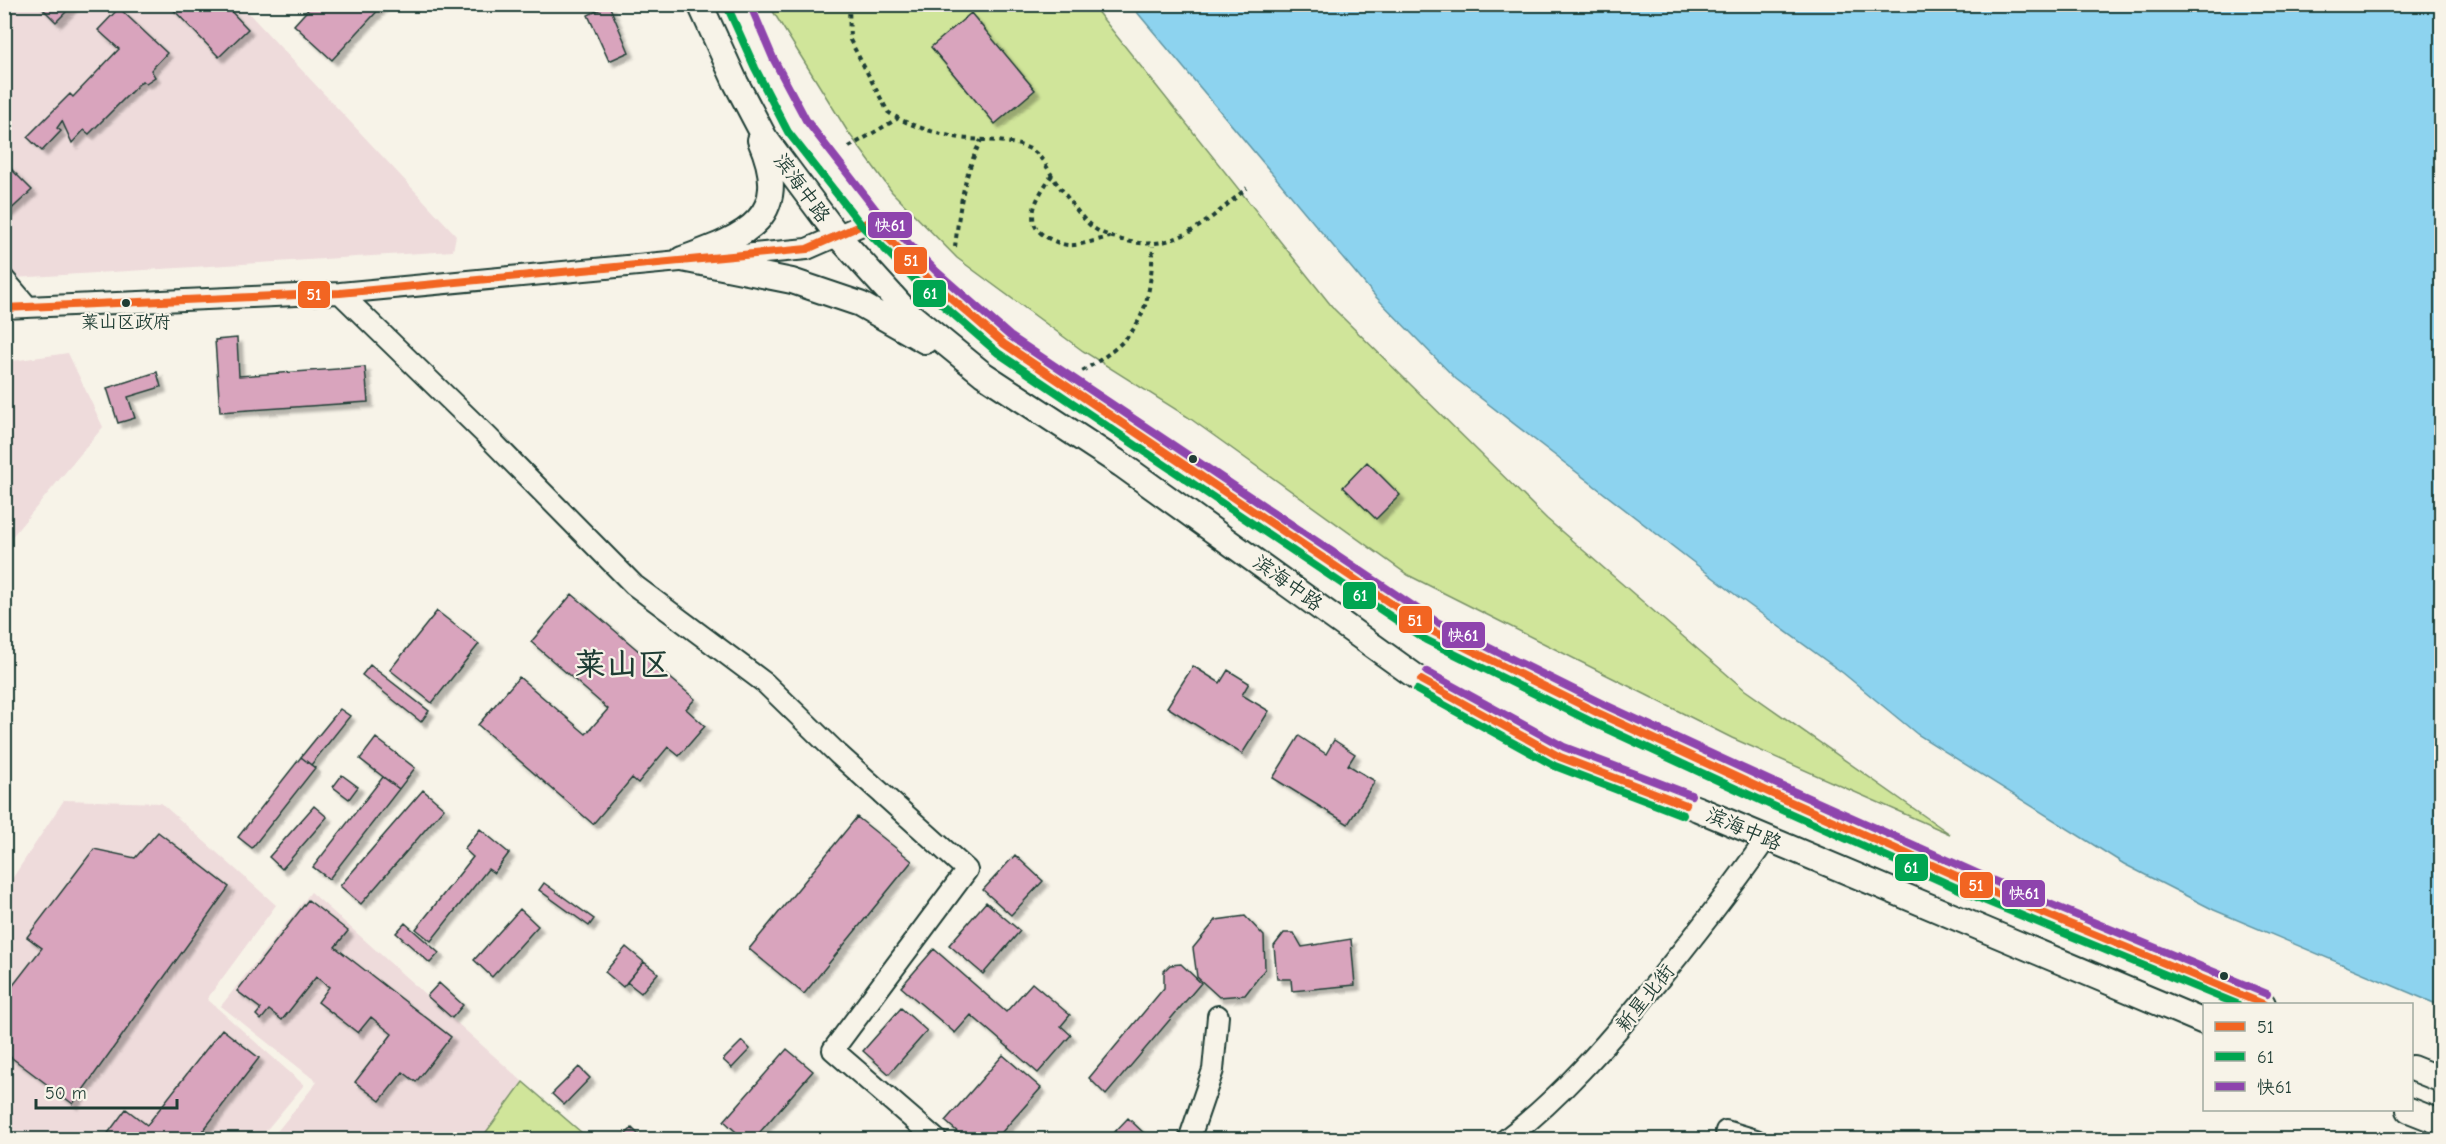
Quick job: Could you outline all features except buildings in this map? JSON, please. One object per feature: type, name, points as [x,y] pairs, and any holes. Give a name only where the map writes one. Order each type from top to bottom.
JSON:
[{"type":"main road","name":"滨海中路","points":[[700,4],[736,83],[765,138],[838,236],[907,312],[983,374],[1122,465],[1419,679],[1560,757],[1698,809],[2203,1021]]},
{"type":"main road","name":"滨海中路","points":[[738,4],[764,63],[797,126],[871,221],[930,280],[1004,344],[1432,631],[1598,713],[1775,795],[1990,891],[2258,1003]]},
{"type":"main road","points":[[682,259],[735,239],[761,217],[769,203],[771,183],[762,146],[736,83]]},
{"type":"main road","points":[[682,259],[792,281],[860,304],[983,374]]},
{"type":"main road","points":[[2413,1068],[2442,1080]]},
{"type":"main road","points":[[2412,1111],[2442,1123]]},
{"type":"street","points":[[4,308],[339,293],[807,249],[871,221]]},
{"type":"street","points":[[4,279],[28,307]]},
{"type":"street","points":[[339,293],[487,436],[634,585],[765,683],[838,754],[967,870],[833,1050],[937,1140]]},
{"type":"street","name":"新星北街","points":[[1505,1140],[1538,1115],[1614,1035],[1718,909],[1766,839]]},
{"type":"street","points":[[1189,1140],[1213,1070],[1218,1016]]},
{"type":"street","points":[[1726,1131],[1756,1140]]},
{"type":"path","points":[[849,4],[850,40],[880,102],[897,119],[958,137],[1013,143],[1031,150],[1046,163],[1052,175],[1088,224],[1111,237],[1153,246],[1187,234],[1247,188]]},
{"type":"path","points":[[849,147],[897,119]]},
{"type":"path","points":[[955,247],[960,200],[967,170],[981,140]]},
{"type":"path","points":[[1052,175],[1038,197],[1032,213],[1034,225],[1044,236],[1055,242],[1073,245],[1111,237]]},
{"type":"path","points":[[1079,373],[1115,351],[1133,333],[1149,298],[1153,246]]},
{"type":"shaded area","points":[[4,5],[241,5],[456,235],[453,251],[14,278],[4,267]]},
{"type":"shaded area","points":[[68,353],[103,427],[5,545],[5,362]]},
{"type":"shaded area","points":[[64,800],[161,803],[276,905],[207,999],[304,1085],[259,1139],[21,1139],[5,1119],[4,891]]},
{"type":"shaded area","points":[[311,892],[589,1139],[271,1139],[317,1082],[221,1006]]},
{"type":"green space","points":[[769,5],[1092,5],[1334,309],[1547,519],[1745,690],[1950,834],[1732,738],[1408,575],[1188,417],[1083,351],[957,258],[892,192],[848,132]]},
{"type":"green space","points":[[523,1082],[589,1139],[481,1139]]},
{"type":"water","points":[[1131,5],[2441,5],[2441,1006],[2214,910],[2124,864],[1917,734],[1843,673],[1737,596],[1456,379],[1375,296]]},
{"type":"transit line","name":"快61","points":[[750,4],[773,58],[806,120],[879,214],[937,272],[1010,336],[1437,622],[1603,704],[1779,785],[1994,881],[2267,994]]},
{"type":"transit line","name":"61","points":[[728,8],[755,68],[788,132],[863,227],[923,288],[998,353],[1426,640],[1594,723],[1771,805],[1986,901],[2235,1003]]},
{"type":"transit line","name":"51","points":[[4,308],[340,293],[807,249],[871,221],[930,280],[1004,344],[1432,631],[1598,713],[1775,795],[1990,891],[2261,1003]]},
{"type":"transit line","name":"快61","points":[[1427,672],[1564,747],[1691,795]]},
{"type":"transit line","name":"51","points":[[1421,680],[1560,757],[1686,805]]},
{"type":"transit line","name":"61","points":[[1417,690],[1555,766],[1683,815]]},
{"type":"place","name":"莱山区政府","points":[[126,303]]},
{"type":"district","name":"莱山区","points":[[622,664]]}]
